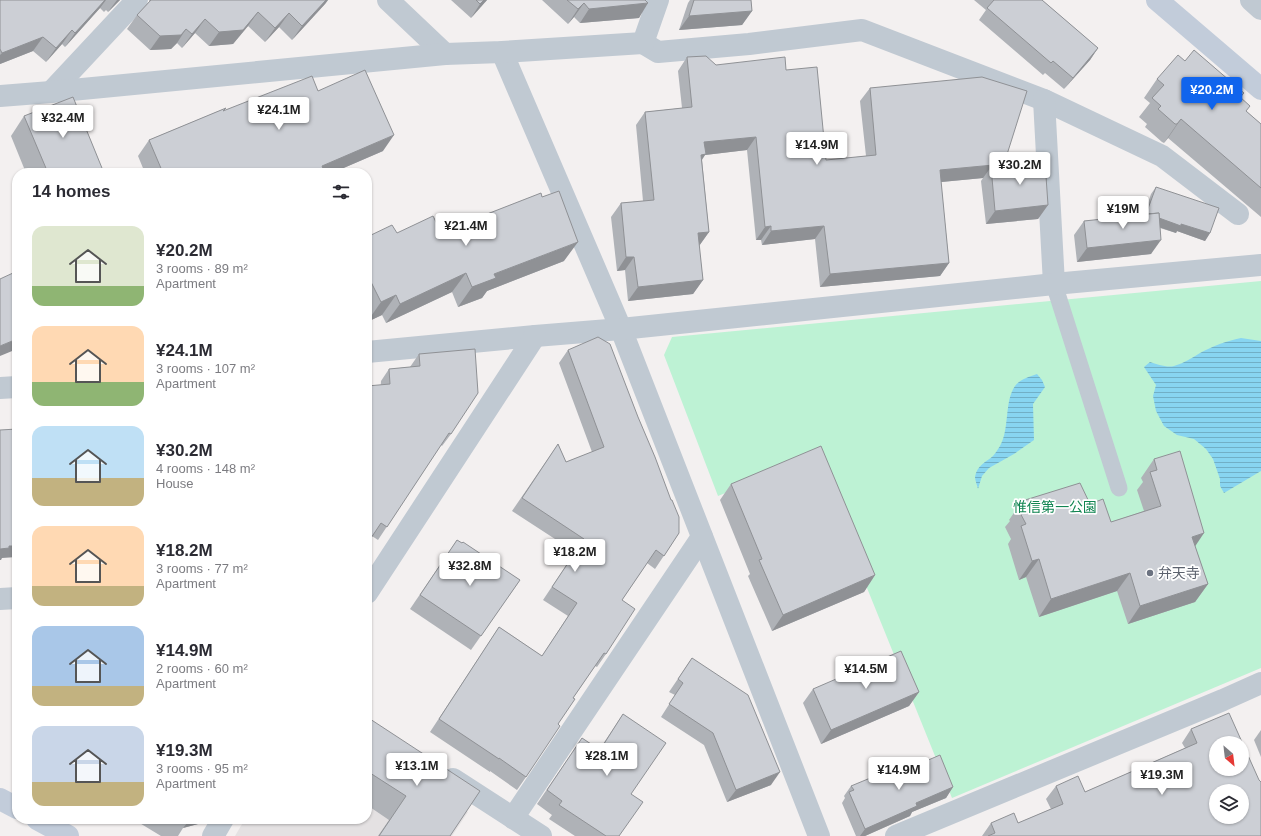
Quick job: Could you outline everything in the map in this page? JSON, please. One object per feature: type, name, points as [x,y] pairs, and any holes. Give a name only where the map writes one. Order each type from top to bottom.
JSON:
[{"type":"street","points":[[51,92],[137,0]]},
{"type":"street","points":[[388,0],[445,54]]},
{"type":"street","points":[[643,43],[658,0]]},
{"type":"street","points":[[1157,0],[1261,89]]},
{"type":"street","points":[[1251,0],[1261,9]]},
{"type":"street","points":[[0,96],[445,54],[643,43],[658,52],[749,44],[862,30],[1044,100],[1162,156],[1238,214]]},
{"type":"street","points":[[502,52],[621,329],[819,836]]},
{"type":"street","points":[[1044,100],[1054,284]]},
{"type":"street","points":[[372,352],[621,329],[1261,264]]},
{"type":"street","points":[[372,585],[534,336]]},
{"type":"street","points":[[0,388],[12,387]]},
{"type":"street","points":[[513,818],[702,537]]},
{"type":"street","points":[[0,599],[12,598]]},
{"type":"street","points":[[896,836],[1226,707],[1261,683]]},
{"type":"street","points":[[434,766],[541,836]]},
{"type":"street","points":[[0,799],[12,805]]},
{"type":"street","points":[[46,824],[68,836]]},
{"type":"street","points":[[213,836],[221,824]]},
{"type":"lane","points":[[1054,284],[1119,488]]},
{"type":"shaded area","points":[[372,748],[468,812],[452,836],[235,836],[242,824],[372,824]]},
{"type":"green space","name":"惟信第一公園","points":[[1261,281],[1261,668],[952,798],[814,457],[718,496],[664,355],[672,337]]},
{"type":"water","points":[[1241,338],[1261,341],[1261,471],[1224,493],[1220,486],[1220,479],[1213,459],[1206,449],[1194,439],[1177,435],[1164,426],[1156,411],[1153,396],[1156,385],[1144,367],[1150,362],[1165,366],[1174,366],[1185,362],[1215,346]]},
{"type":"water","points":[[1037,374],[1045,387],[1033,404],[1034,440],[1014,454],[989,468],[982,476],[978,489],[975,477],[976,473],[982,465],[994,455],[1000,446],[1005,431],[1009,400],[1015,386],[1025,378]]},
{"type":"building","points":[[0,0],[105,0],[75,33],[72,30],[56,48],[43,37],[2,53],[0,49]]},
{"type":"building","points":[[151,0],[326,0],[302,26],[289,13],[275,28],[258,12],[243,30],[219,32],[205,19],[192,34],[186,29],[181,35],[160,36],[137,15]]},
{"type":"building","points":[[476,0],[484,0],[480,4]]},
{"type":"building","points":[[567,0],[645,0],[648,3],[589,9],[584,3],[578,9]]},
{"type":"building","points":[[694,0],[751,0],[752,11],[689,16]]},
{"type":"building","points":[[994,0],[1042,0],[1098,48],[1073,78],[1053,61],[1051,63],[987,8]]},
{"type":"building","points":[[1194,50],[1244,93],[1240,97],[1250,106],[1246,111],[1261,124],[1261,188],[1181,119],[1177,124],[1175,124],[1158,109],[1161,106],[1152,98],[1164,85],[1157,79],[1178,55],[1185,61]]},
{"type":"building","points":[[706,56],[716,65],[785,57],[786,70],[817,67],[826,160],[876,155],[870,88],[982,77],[1027,91],[1004,164],[940,170],[949,263],[830,274],[824,226],[771,231],[771,226],[765,227],[756,137],[704,142],[706,154],[701,155],[709,232],[698,233],[703,280],[638,287],[634,257],[626,257],[621,203],[654,200],[645,112],[692,107],[687,57]]},
{"type":"building","points":[[365,70],[394,135],[322,166],[323,168],[161,168],[149,140],[226,108],[223,111],[312,76],[318,91]]},
{"type":"building","points":[[73,97],[102,168],[46,168],[24,116]]},
{"type":"building","points":[[1045,162],[1048,205],[995,211],[991,167]]},
{"type":"building","points":[[1156,187],[1219,208],[1210,233],[1181,224],[1181,226],[1159,218],[1159,213],[1146,214]]},
{"type":"building","points":[[559,191],[578,242],[494,274],[496,278],[472,287],[466,273],[400,304],[396,295],[381,302],[372,284],[372,235],[392,225],[397,233],[433,216],[441,232],[541,193],[542,197]]},
{"type":"building","points":[[1159,213],[1161,240],[1087,248],[1084,221]]},
{"type":"building","points":[[12,273],[12,341],[0,346],[0,279]]},
{"type":"building","points":[[598,337],[610,344],[679,517],[679,533],[664,556],[656,550],[622,600],[635,609],[606,654],[604,653],[573,698],[575,699],[558,724],[560,726],[526,777],[439,719],[499,627],[542,656],[577,603],[552,587],[584,539],[522,498],[558,444],[566,462],[604,447],[568,350]]},
{"type":"building","points":[[475,349],[478,393],[451,434],[449,433],[387,527],[381,523],[372,536],[372,386],[390,384],[389,369],[420,366],[419,354]]},
{"type":"building","points":[[12,429],[12,546],[9,546],[9,548],[0,549],[0,430]]},
{"type":"building","points":[[821,446],[875,575],[783,615],[759,560],[762,559],[731,484]]},
{"type":"building","points":[[1180,451],[1204,533],[1192,537],[1208,584],[1140,606],[1130,573],[1051,599],[1039,559],[1032,561],[1021,526],[1026,524],[1018,509],[1024,506],[1022,501],[1080,483],[1090,504],[1103,499],[1111,522],[1161,506],[1150,472],[1157,470],[1154,459]]},
{"type":"building","points":[[457,540],[462,543],[463,542],[520,580],[481,636],[420,595]]},
{"type":"building","points":[[901,651],[919,692],[831,730],[813,689]]},
{"type":"building","points":[[692,658],[748,695],[780,772],[736,790],[713,733],[669,704],[683,683],[678,679]]},
{"type":"building","points":[[1229,713],[1239,736],[1209,736],[1209,776],[1249,776],[1249,758],[1261,782],[1261,836],[988,836],[995,833],[991,823],[1014,813],[1018,823],[1063,804],[1056,786],[1078,776],[1085,792],[1197,743],[1191,729]]},
{"type":"building","points":[[623,714],[666,743],[631,794],[643,802],[619,836],[606,836],[559,805],[562,801],[547,790],[582,738],[600,750]]},
{"type":"building","points":[[372,720],[480,791],[450,836],[379,836],[406,796],[372,774]]},
{"type":"building","points":[[940,755],[953,787],[916,803],[917,806],[865,829],[849,792],[854,790],[851,786],[880,774],[882,780]]},
{"type":"place","name":"弁天寺","points":[[1150,573]]}]
